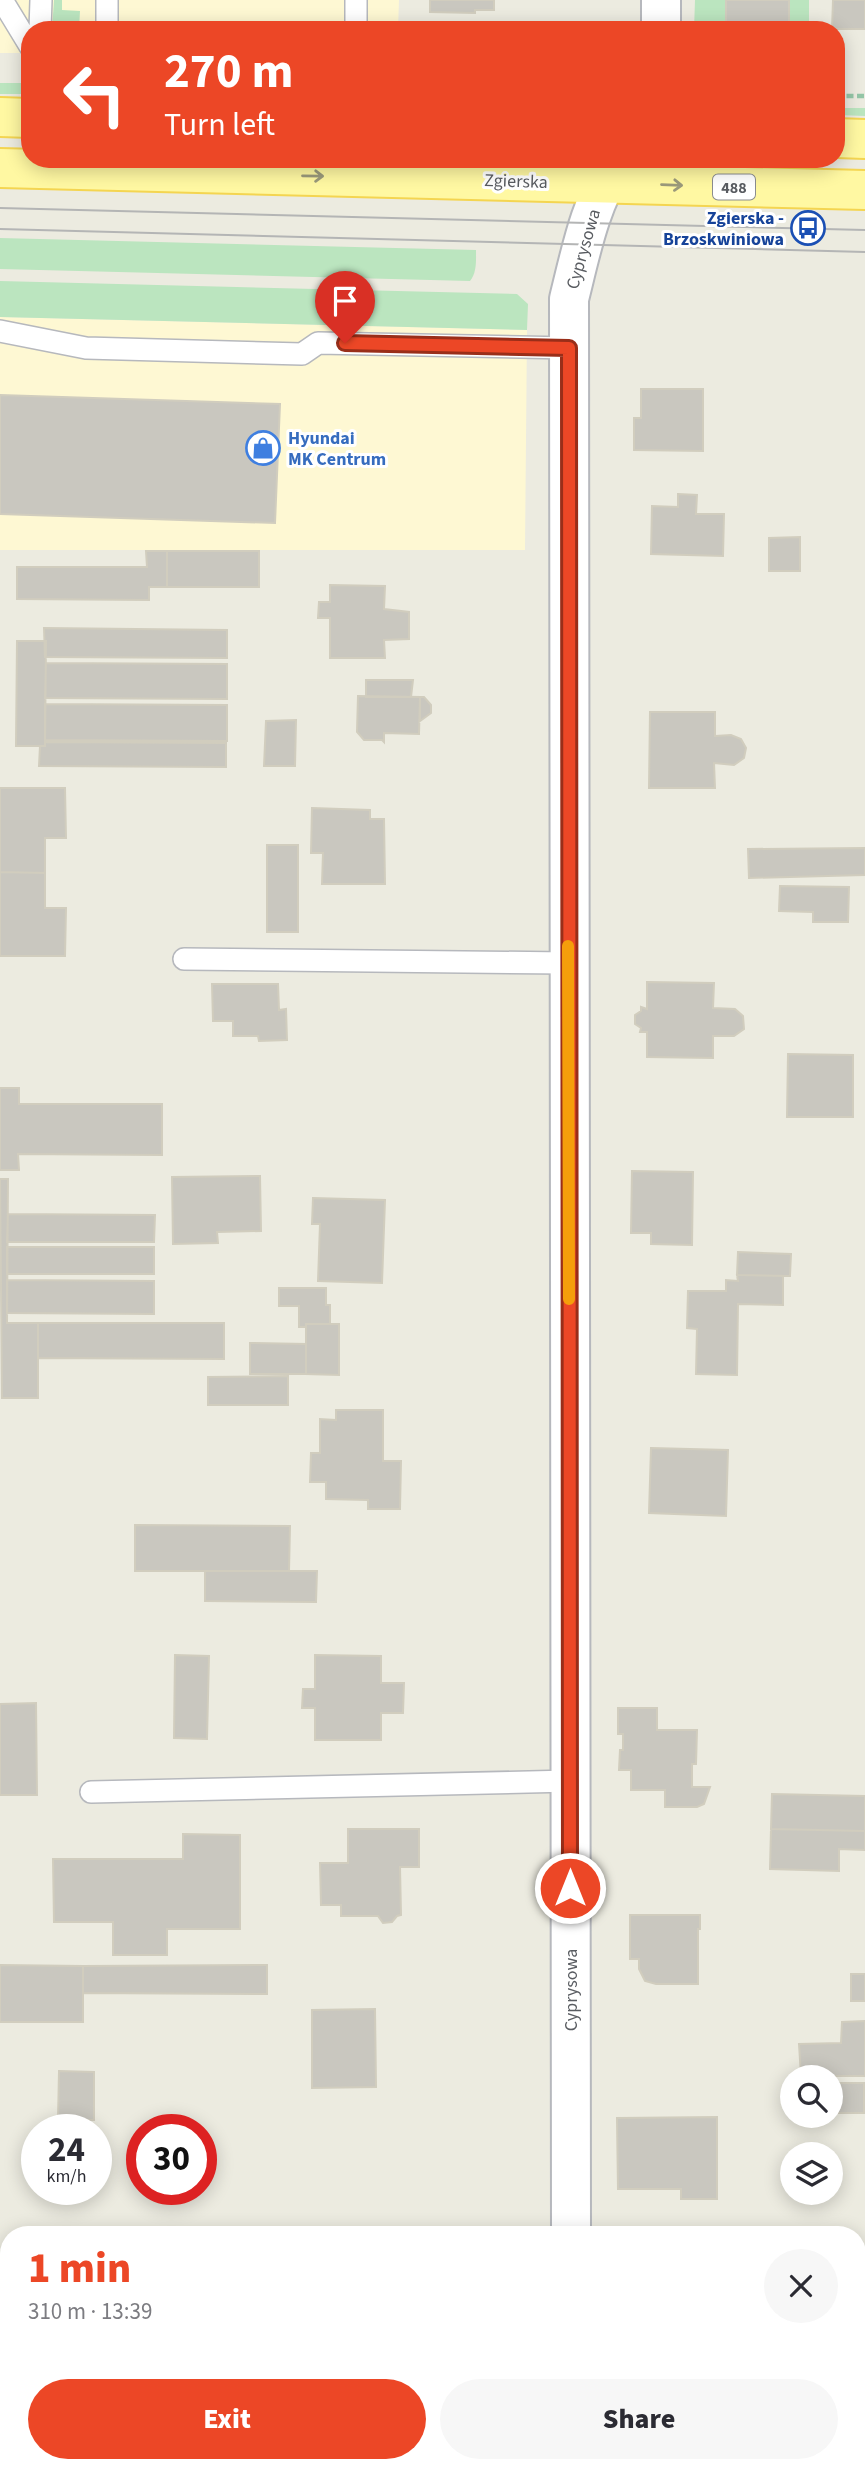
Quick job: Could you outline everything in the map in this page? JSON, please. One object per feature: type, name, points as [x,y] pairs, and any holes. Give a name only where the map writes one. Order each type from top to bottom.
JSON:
[{"type":"main road","points":[[0,117],[21,118]]},
{"type":"main road","points":[[845,138],[865,139]]},
{"type":"main road","name":"Zgierska","points":[[0,168],[610,171],[865,190]]},
{"type":"street","points":[[661,0],[661,21]]},
{"type":"street","name":"Cyprysowa","points":[[571,2226],[569,299],[584,234],[610,171]]},
{"type":"lane","points":[[2,0],[21,31]]},
{"type":"lane","points":[[40,21],[41,0]]},
{"type":"lane","points":[[107,0],[107,21]]},
{"type":"lane","points":[[356,0],[356,21]]},
{"type":"lane","points":[[0,331],[86,348],[302,355],[318,343],[569,348]]},
{"type":"lane","points":[[184,959],[568,963]]},
{"type":"lane","points":[[91,1792],[570,1781]]},
{"type":"path","points":[[845,96],[865,96]]},
{"type":"shaded area","points":[[0,0],[399,0],[398,21],[21,21],[21,53],[0,53]]},
{"type":"shaded area","name":"Hyundai MK Centrum","points":[[0,317],[527,330],[525,550],[0,550]]},
{"type":"green space","points":[[54,0],[62,0],[62,10],[80,11],[79,21],[53,21]]},
{"type":"green space","points":[[695,0],[726,0],[726,21],[694,21]]},
{"type":"green space","points":[[789,0],[809,0],[809,21],[788,21]]},
{"type":"green space","points":[[0,83],[21,83],[21,94],[0,94]]},
{"type":"green space","points":[[845,108],[865,108],[865,116],[845,115]]},
{"type":"green space","points":[[0,238],[476,250],[476,262],[470,281],[0,269]]},
{"type":"green space","points":[[0,281],[517,294],[528,304],[527,330],[0,317]]},
{"type":"building","points":[[430,0],[494,0],[494,10],[475,10],[475,13],[430,12]]},
{"type":"building","points":[[726,0],[789,0],[789,21],[726,21]]},
{"type":"building","points":[[833,0],[865,0],[865,29],[845,29],[845,21],[832,21]]},
{"type":"building","points":[[641,389],[703,389],[703,451],[634,450],[634,418],[641,418]]},
{"type":"building","points":[[0,395],[280,404],[275,523],[0,514]]},
{"type":"building","points":[[678,494],[697,495],[696,514],[724,514],[723,556],[651,554],[652,506],[678,507]]},
{"type":"building","points":[[800,537],[800,571],[769,571],[769,538]]},
{"type":"building","points":[[146,551],[167,551],[167,587],[149,587],[149,600],[17,599],[17,567],[147,567]]},
{"type":"building","points":[[167,551],[259,551],[259,587],[167,587]]},
{"type":"building","points":[[330,585],[385,586],[384,609],[409,612],[409,639],[384,640],[385,658],[330,658],[330,618],[318,618],[319,602],[330,602]]},
{"type":"building","points":[[44,628],[227,630],[227,658],[45,657]]},
{"type":"building","points":[[17,641],[46,641],[45,746],[16,746]]},
{"type":"building","points":[[46,663],[227,664],[227,699],[45,698]]},
{"type":"building","points":[[366,680],[413,680],[411,697],[366,697]]},
{"type":"building","points":[[358,696],[420,697],[419,734],[384,733],[384,742],[364,740],[357,732]]},
{"type":"building","points":[[420,697],[424,697],[431,705],[431,713],[420,721]]},
{"type":"building","points":[[45,704],[227,705],[227,741],[45,740]]},
{"type":"building","points":[[650,712],[715,712],[715,736],[731,735],[741,739],[746,748],[744,758],[734,765],[714,763],[715,788],[649,788]]},
{"type":"building","points":[[296,720],[295,766],[264,766],[266,721]]},
{"type":"building","points":[[45,742],[226,743],[226,767],[39,766],[40,746],[45,746]]},
{"type":"building","points":[[0,788],[65,788],[66,838],[45,838],[45,873],[0,872]]},
{"type":"building","points":[[312,808],[370,810],[370,819],[384,819],[385,884],[322,884],[323,853],[311,853]]},
{"type":"building","points":[[267,845],[298,845],[298,932],[267,932]]},
{"type":"building","points":[[865,848],[865,875],[749,878],[748,849]]},
{"type":"building","points":[[0,872],[45,873],[45,908],[66,908],[65,956],[0,956]]},
{"type":"building","points":[[780,886],[849,887],[848,922],[813,922],[813,912],[779,911]]},
{"type":"building","points":[[647,982],[714,983],[713,1008],[735,1009],[743,1016],[744,1029],[734,1036],[713,1036],[713,1058],[647,1057],[647,1032],[640,1032],[641,1028],[635,1024],[635,1015],[641,1011],[641,1007],[647,1009]]},
{"type":"building","points":[[212,984],[278,984],[279,1010],[286,1009],[287,1040],[259,1041],[258,1036],[233,1036],[233,1021],[213,1021]]},
{"type":"building","points":[[788,1054],[853,1055],[853,1117],[787,1117]]},
{"type":"building","points":[[0,1088],[19,1088],[19,1104],[162,1104],[162,1155],[18,1154],[19,1170],[0,1170]]},
{"type":"building","points":[[632,1171],[693,1172],[692,1245],[651,1244],[651,1233],[631,1233]]},
{"type":"building","points":[[260,1176],[261,1231],[217,1232],[218,1243],[173,1244],[172,1177]]},
{"type":"building","points":[[0,1179],[8,1179],[7,1323],[38,1323],[38,1398],[2,1398]]},
{"type":"building","points":[[313,1198],[385,1200],[382,1283],[318,1281],[320,1224],[312,1224]]},
{"type":"building","points":[[8,1214],[155,1215],[154,1242],[7,1242]]},
{"type":"building","points":[[7,1247],[154,1247],[154,1274],[7,1274]]},
{"type":"building","points":[[738,1252],[791,1254],[790,1276],[737,1275]]},
{"type":"building","points":[[737,1275],[783,1276],[783,1305],[738,1304],[737,1375],[696,1374],[697,1329],[687,1328],[688,1291],[726,1291],[726,1280],[738,1281]]},
{"type":"building","points":[[7,1280],[154,1281],[154,1314],[7,1313]]},
{"type":"building","points":[[279,1288],[326,1288],[330,1324],[306,1324],[306,1327],[299,1327],[299,1306],[279,1306]]},
{"type":"building","points":[[38,1323],[224,1323],[224,1359],[38,1358]]},
{"type":"building","points":[[306,1324],[339,1324],[339,1375],[306,1374]]},
{"type":"building","points":[[250,1343],[306,1344],[306,1374],[250,1374]]},
{"type":"building","points":[[288,1376],[288,1405],[208,1405],[208,1377]]},
{"type":"building","points":[[336,1410],[383,1410],[383,1461],[401,1461],[400,1509],[368,1509],[368,1500],[326,1499],[326,1482],[310,1482],[311,1453],[320,1453],[320,1419],[336,1420]]},
{"type":"building","points":[[651,1448],[728,1450],[726,1516],[649,1513]]},
{"type":"building","points":[[135,1525],[290,1526],[289,1571],[135,1571]]},
{"type":"building","points":[[205,1571],[317,1571],[316,1602],[205,1601]]},
{"type":"building","points":[[175,1655],[209,1656],[207,1739],[174,1738]]},
{"type":"building","points":[[315,1655],[381,1656],[381,1683],[404,1683],[403,1713],[381,1713],[381,1740],[315,1740],[315,1708],[302,1708],[303,1689],[315,1689]]},
{"type":"building","points":[[36,1703],[37,1795],[0,1795],[0,1704]]},
{"type":"building","points":[[618,1708],[657,1708],[657,1730],[697,1730],[692,1787],[710,1787],[704,1804],[697,1807],[665,1807],[665,1790],[631,1790],[631,1770],[619,1770],[623,1734],[618,1734]]},
{"type":"building","points":[[772,1794],[865,1796],[865,1831],[771,1829]]},
{"type":"building","points":[[348,1829],[419,1829],[419,1867],[400,1867],[401,1915],[392,1922],[383,1923],[378,1916],[341,1916],[341,1905],[321,1905],[320,1863],[348,1863]]},
{"type":"building","points":[[771,1829],[865,1831],[865,1850],[839,1849],[839,1871],[770,1869]]},
{"type":"building","points":[[183,1834],[240,1835],[240,1929],[167,1929],[167,1955],[113,1955],[113,1922],[54,1922],[53,1859],[183,1859]]},
{"type":"building","points":[[630,1915],[700,1915],[698,1984],[656,1984],[645,1981],[639,1969],[639,1959],[630,1959]]},
{"type":"building","points":[[0,1965],[83,1966],[83,2022],[0,2022]]},
{"type":"building","points":[[267,1965],[267,1994],[83,1993],[83,1966]]},
{"type":"building","points":[[851,1974],[865,1974],[865,2001],[851,2001]]},
{"type":"building","points":[[375,2009],[376,2087],[312,2088],[312,2010]]},
{"type":"building","points":[[865,2021],[865,2076],[843,2076],[843,2065],[800,2065],[799,2044],[841,2043],[842,2022]]},
{"type":"building","points":[[59,2071],[94,2072],[94,2114],[58,2114]]},
{"type":"building","points":[[843,2083],[864,2083],[864,2113],[843,2113]]},
{"type":"building","points":[[717,2117],[717,2199],[681,2199],[681,2189],[618,2189],[617,2118]]},
{"type":"tram line","points":[[0,208],[865,230]]},
{"type":"tram line","points":[[0,229],[865,252]]},
{"type":"slow traffic","points":[[568,946],[569,1299]]},
{"type":"place","name":"Zgierska - Brzoskwiniowa","points":[[808,228]]},
{"type":"place","name":"Hyundai MK Centrum","points":[[263,448]]},
{"type":"route","points":[[345,343],[569,348],[570,1888]]}]
